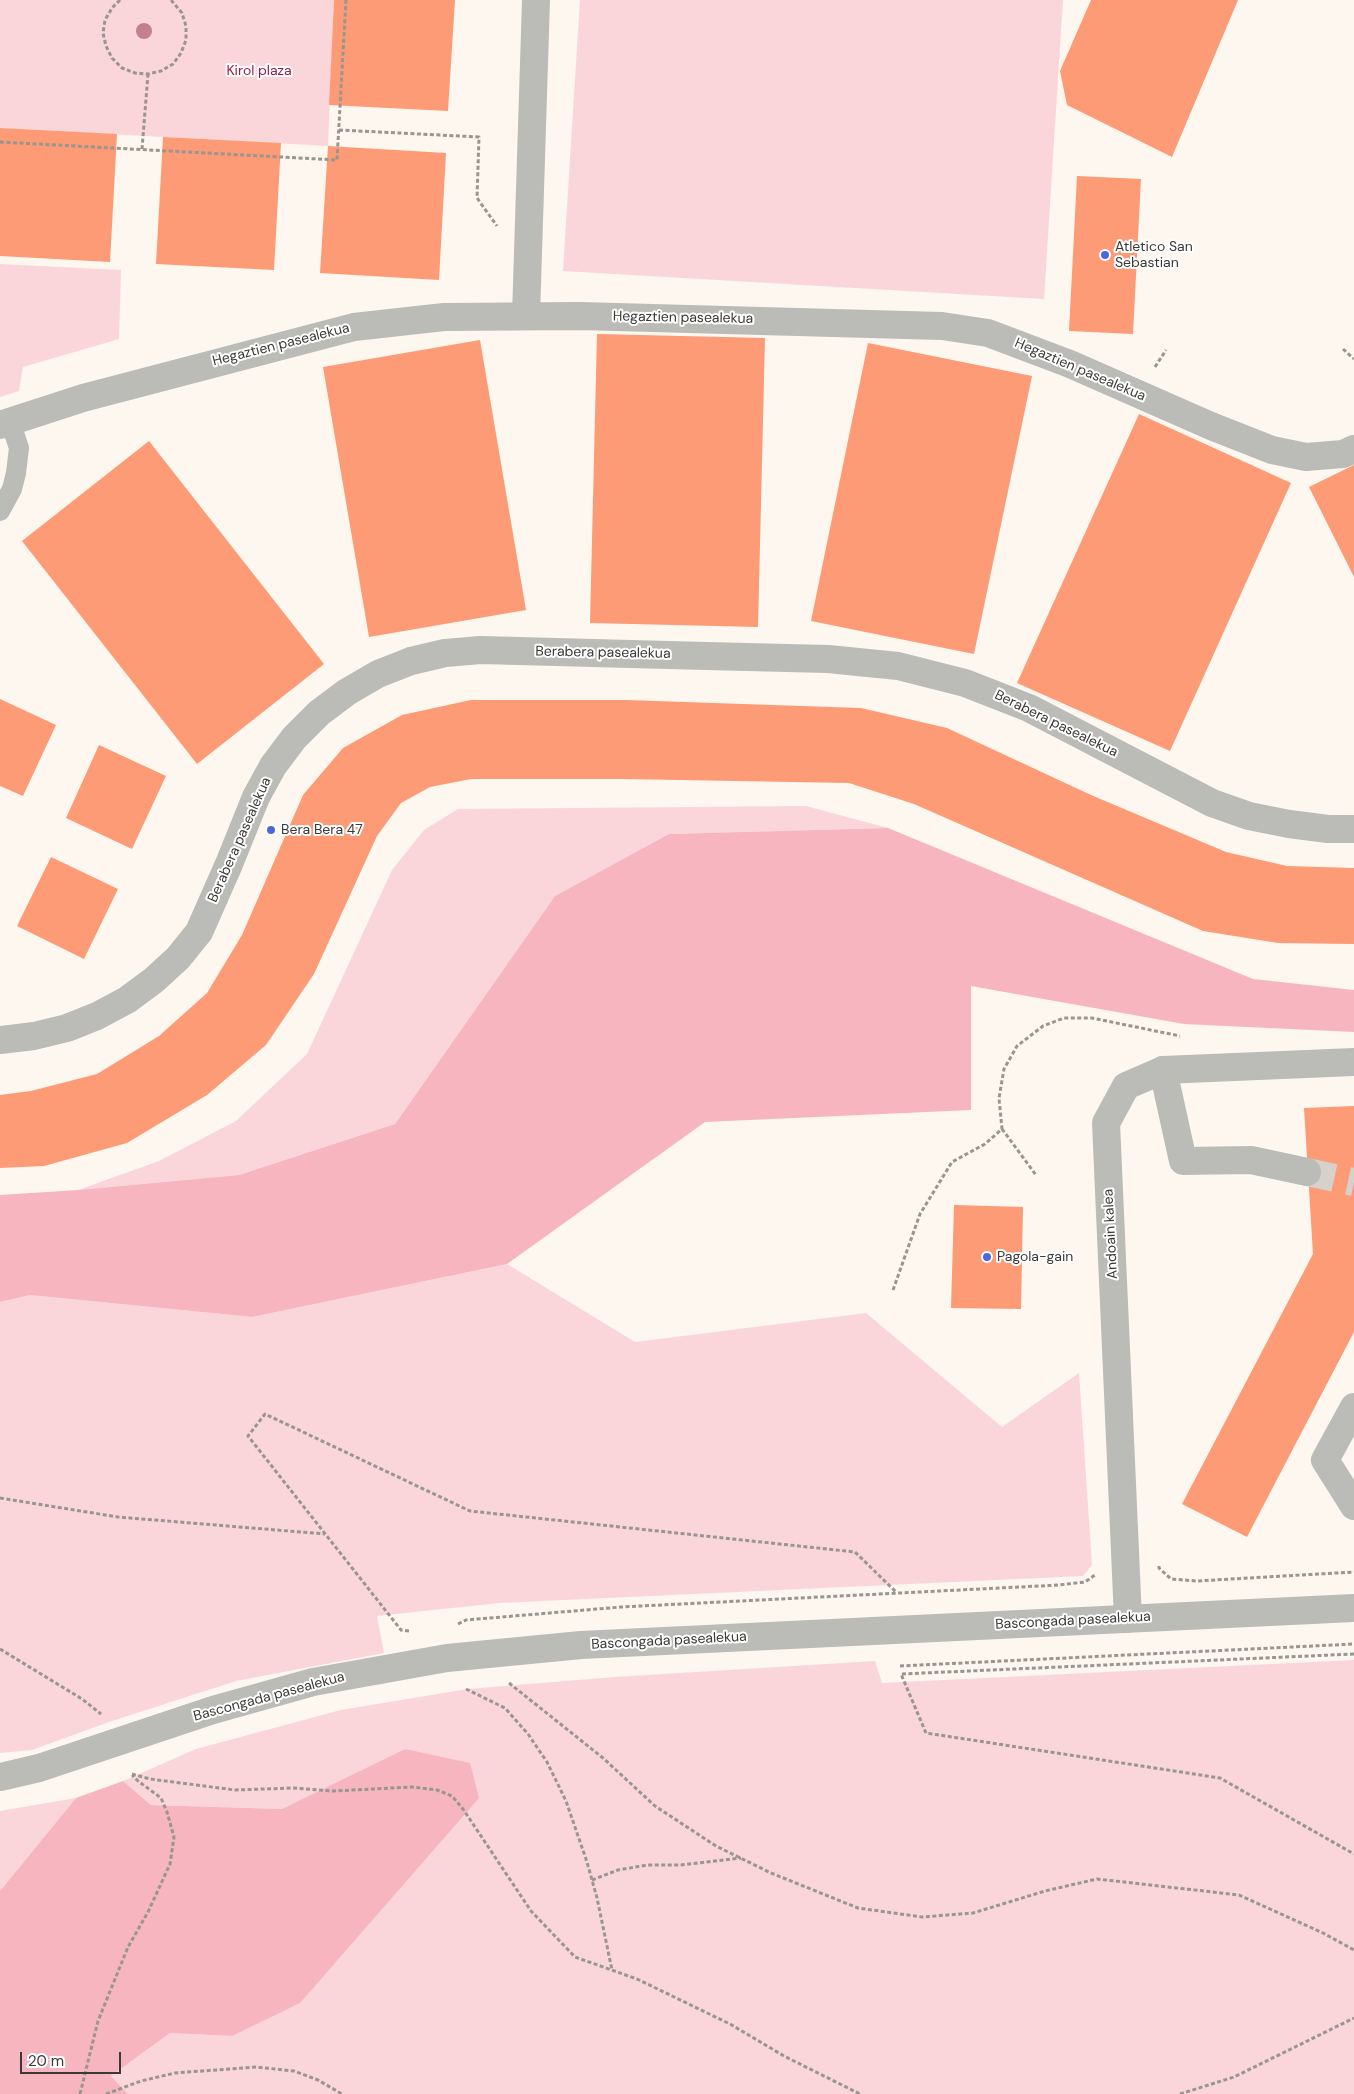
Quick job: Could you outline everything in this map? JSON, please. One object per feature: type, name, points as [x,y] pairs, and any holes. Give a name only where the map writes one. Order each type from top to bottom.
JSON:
[{"type":"street","points":[[526,316],[536,0]]},
{"type":"street","name":"Hegaztien pasealekua","points":[[5,423],[84,398],[354,326],[444,317],[526,316],[942,326],[988,333],[1062,361],[1211,426],[1272,450],[1306,458],[1343,454],[1354,449]]},
{"type":"street","name":"Berabera pasealekua","points":[[0,1040],[42,1034],[66,1028],[98,1016],[127,1000],[154,980],[178,958],[199,932],[256,796],[273,766],[294,738],[319,713],[347,692],[378,674],[411,661],[445,653],[481,650],[828,659],[898,666],[965,683],[1029,708],[1212,803],[1250,816],[1289,824],[1328,829],[1354,829]]},
{"type":"street","name":"Andoain kalea","points":[[1128,1618],[1106,1123],[1126,1086],[1163,1070],[1354,1062]]},
{"type":"street","points":[[1163,1070],[1183,1161],[1251,1160],[1307,1172]]},
{"type":"street","points":[[1354,1407],[1325,1460],[1354,1506]]},
{"type":"street","name":"Bascongada pasealekua","points":[[0,1777],[40,1768],[212,1710],[313,1682],[447,1658],[581,1645],[1354,1608]]},
{"type":"lane","points":[[0,511],[12,489],[19,448],[5,423]]},
{"type":"path","points":[[120,0],[112,8],[105,20],[103,33],[106,46],[112,58],[122,68],[135,73],[148,74],[161,71],[173,64],[181,53],[186,40],[186,26],[182,13],[171,0]]},
{"type":"path","points":[[0,142],[337,160],[346,0]]},
{"type":"path","points":[[142,149],[148,74]]},
{"type":"path","points":[[339,130],[479,136],[478,198],[498,227],[499,242],[528,245]]},
{"type":"path","points":[[1343,349],[1354,359]]},
{"type":"path","points":[[1036,1175],[1002,1129],[999,1098],[1004,1069],[1017,1046],[1043,1026],[1064,1018],[1092,1018],[1190,1038]]},
{"type":"path","points":[[893,1290],[920,1214],[952,1162],[985,1144],[1002,1129]]},
{"type":"path","points":[[417,1632],[401,1630],[248,1436],[265,1414],[470,1511],[855,1552],[896,1592]]},
{"type":"path","points":[[0,1498],[118,1517],[324,1534]]},
{"type":"path","points":[[1158,1560],[1159,1568],[1171,1579],[1197,1580],[1354,1572]]},
{"type":"path","points":[[450,1629],[466,1620],[621,1607],[1059,1585],[1085,1582],[1097,1573]]},
{"type":"path","points":[[900,1666],[1354,1644]]},
{"type":"path","points":[[0,1649],[82,1699],[103,1716]]},
{"type":"path","points":[[1354,1654],[901,1674],[926,1734],[1220,1778],[1354,1854]]},
{"type":"path","points":[[503,1678],[603,1758],[655,1806],[716,1846],[771,1873],[858,1908],[922,1917],[973,1913],[1045,1891],[1097,1879],[1239,1895],[1323,1933],[1354,1950]]},
{"type":"path","points":[[460,1686],[506,1708],[548,1762],[566,1801],[592,1880],[612,1971]]},
{"type":"path","points":[[80,2094],[98,2020],[128,1947],[148,1912],[170,1864],[174,1837],[161,1798],[138,1781],[128,1770]]},
{"type":"path","points":[[132,1774],[150,1779],[235,1790],[292,1788],[334,1791],[412,1787],[437,1790],[452,1796],[464,1809],[531,1911],[562,1946],[574,1956],[637,1979],[730,2024],[784,2056],[860,2094]]},
{"type":"path","points":[[592,1880],[618,1870],[647,1865],[680,1866],[741,1858]]},
{"type":"path","points":[[1180,2094],[1234,2077],[1354,2018]]},
{"type":"path","points":[[106,2094],[141,2081],[175,2073],[256,2067],[294,2071],[318,2080],[342,2094]]},
{"type":"green space","name":"Kirol plaza","points":[[0,0],[334,0],[328,146],[0,128]]},
{"type":"green space","points":[[580,0],[1063,0],[1044,299],[563,271]]},
{"type":"green space","points":[[0,264],[121,270],[119,339],[23,367],[19,391],[0,397]]},
{"type":"green space","points":[[806,806],[888,828],[669,834],[555,896],[395,1124],[239,1175],[78,1190],[159,1161],[236,1121],[307,1054],[392,870],[424,830],[458,809]]},
{"type":"green space","points":[[507,1264],[635,1342],[866,1313],[1002,1427],[1079,1373],[1092,1565],[1083,1576],[499,1603],[377,1616],[384,1653],[236,1681],[109,1722],[32,1750],[0,1753],[0,1302],[30,1295],[252,1317]]},
{"type":"green space","points":[[1354,1660],[1354,2094],[128,2094],[111,2076],[170,2033],[232,2036],[405,1749],[283,1809],[151,1805],[123,1781],[196,1749],[341,1710],[468,1689],[615,1677],[875,1661],[882,1683]]},
{"type":"green space","points":[[76,1798],[0,1891],[0,1811]]},
{"type":"shaded area","points":[[888,828],[1253,979],[1354,990],[1354,1032],[1184,1024],[971,986],[971,1110],[705,1122],[507,1264],[252,1317],[30,1295],[0,1302],[0,1195],[78,1190],[239,1175],[395,1124],[555,896],[669,834]]},
{"type":"shaded area","points":[[405,1749],[470,1763],[479,1798],[300,2003],[232,2036],[170,2033],[111,2076],[128,2094],[0,2094],[0,1891],[76,1798],[123,1781],[151,1805],[282,1809]]},
{"type":"building","points":[[334,0],[455,0],[448,111],[329,105]]},
{"type":"building","points":[[1091,0],[1238,0],[1172,157],[1067,105],[1060,71]]},
{"type":"building","points":[[0,128],[117,134],[110,262],[0,256]]},
{"type":"building","points":[[163,137],[281,143],[274,270],[156,264]]},
{"type":"building","points":[[328,146],[446,153],[439,280],[320,273]]},
{"type":"building","name":"Atletico San Sebastian","points":[[1077,176],[1141,179],[1133,334],[1069,331]]},
{"type":"building","points":[[597,334],[765,338],[758,627],[590,623]]},
{"type":"building","points":[[480,340],[526,610],[369,637],[323,367]]},
{"type":"building","points":[[868,343],[1032,376],[974,654],[811,621]]},
{"type":"building","points":[[1139,414],[1291,483],[1170,751],[1017,683]]},
{"type":"building","points":[[149,441],[324,664],[197,764],[22,541]]},
{"type":"building","points":[[1354,465],[1354,577],[1309,487]]},
{"type":"building","points":[[0,699],[56,725],[23,796],[0,786]]},
{"type":"building","points":[[471,700],[625,700],[861,708],[947,728],[1091,795],[1226,852],[1287,866],[1354,868],[1354,944],[1278,943],[1203,931],[914,804],[849,783],[624,779],[471,779],[430,787],[401,803],[377,836],[314,974],[266,1045],[207,1095],[127,1143],[44,1166],[0,1168],[0,1095],[31,1091],[97,1074],[159,1036],[207,993],[242,935],[303,795],[343,748],[402,715]]},
{"type":"building","points":[[99,745],[166,776],[132,849],[66,818]]},
{"type":"building","points":[[51,857],[118,889],[84,959],[17,926]]},
{"type":"building","points":[[1354,1106],[1354,1332],[1247,1537],[1182,1504],[1313,1254],[1304,1108]]},
{"type":"building","name":"Pagola-gain","points":[[954,1205],[1023,1207],[1021,1309],[951,1308]]},
{"type":"tunnel","points":[[1307,1172],[1354,1182]]},
{"type":"place","name":"Atletico San Sebastian","points":[[1105,255]]},
{"type":"place","name":"Bera Bera 47","points":[[271,830]]},
{"type":"place","name":"Pagola-gain","points":[[987,1257]]}]
